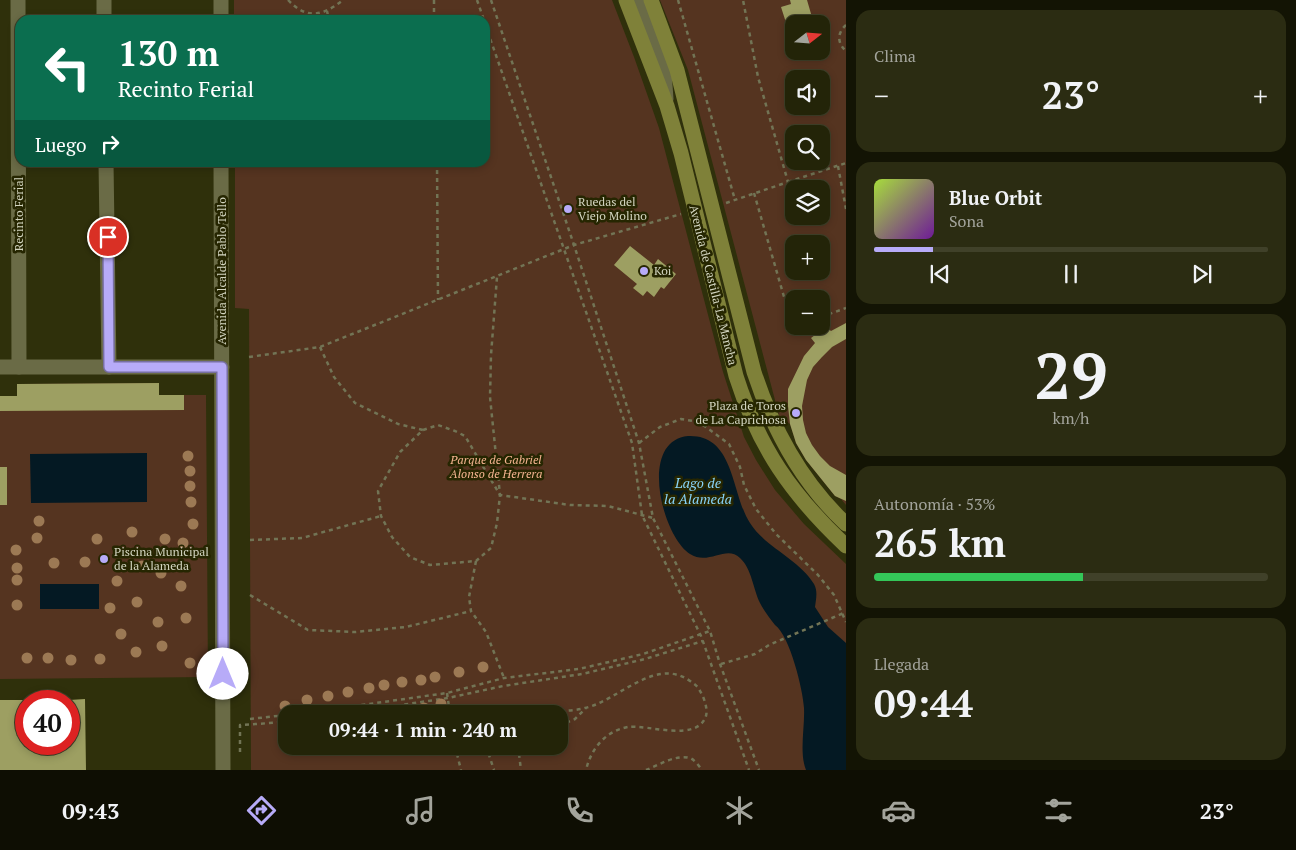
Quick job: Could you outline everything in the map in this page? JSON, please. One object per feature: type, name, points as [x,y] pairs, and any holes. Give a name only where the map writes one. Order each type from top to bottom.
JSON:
[{"type":"main road","name":"Avenida de Castilla-La Mancha","points":[[626,0],[667,106],[681,153],[736,376],[755,427],[775,464],[792,489],[822,523],[846,546]]},
{"type":"main road","name":"Avenida de Castilla-La Mancha","points":[[651,0],[677,70],[762,400],[774,426],[800,472],[831,510],[846,524]]},
{"type":"street","name":"Recinto Ferial","points":[[18,0],[18,15]]},
{"type":"street","points":[[104,0],[104,15]]},
{"type":"street","points":[[221,0],[221,15]]},
{"type":"street","points":[[638,0],[664,71],[667,106]]},
{"type":"street","name":"Recinto Ferial","points":[[19,167],[20,367]]},
{"type":"street","points":[[106,167],[109,367]]},
{"type":"street","name":"Avenida Alcalde Pablo Tello","points":[[221,167],[223,770]]},
{"type":"street","points":[[0,367],[222,367]]},
{"type":"path","points":[[288,0],[297,9],[312,15],[327,11],[343,0]]},
{"type":"path","points":[[434,0],[434,15]]},
{"type":"path","points":[[477,0],[482,15]]},
{"type":"path","points":[[491,0],[639,443],[653,518],[710,631],[720,664],[759,770]]},
{"type":"path","points":[[678,0],[735,200]]},
{"type":"path","points":[[743,0],[758,78],[787,180]]},
{"type":"path","points":[[327,11],[328,15]]},
{"type":"path","points":[[846,25],[842,29],[839,38],[841,47],[846,51]]},
{"type":"path","points":[[490,38],[632,443],[642,514],[700,636],[749,770]]},
{"type":"path","points":[[794,180],[846,163]]},
{"type":"path","points":[[838,166],[846,210]]},
{"type":"path","points":[[437,167],[438,300]]},
{"type":"path","points":[[712,207],[785,183]]},
{"type":"path","points":[[754,194],[785,301]]},
{"type":"path","points":[[249,357],[320,347],[497,277],[564,248],[695,212]]},
{"type":"path","points":[[497,277],[490,397],[500,495],[497,523],[491,548],[476,561],[430,565],[410,557],[392,537],[381,516],[378,491],[400,452],[423,430],[438,425],[465,436],[500,495]]},
{"type":"path","points":[[830,314],[846,308]]},
{"type":"path","points":[[320,347],[334,377],[355,403],[398,424],[423,430]]},
{"type":"path","points":[[639,443],[660,427],[681,419],[699,422],[729,444],[740,466],[744,486],[756,510],[776,534],[818,575],[834,595],[844,613],[846,622]]},
{"type":"path","points":[[500,495],[570,505],[608,506],[653,518]]},
{"type":"path","points":[[250,540],[302,538],[381,516]]},
{"type":"path","points":[[476,561],[469,597],[471,611],[486,632],[504,678]]},
{"type":"path","points":[[250,595],[308,630],[355,632],[406,627],[471,611]]},
{"type":"path","points":[[720,664],[755,654],[769,645],[844,613]]},
{"type":"path","points":[[362,705],[447,693],[504,678],[579,669],[643,654],[710,631]]},
{"type":"path","points":[[401,705],[448,698],[503,686],[582,674],[645,660],[702,641]]},
{"type":"path","points":[[568,722],[575,719],[586,708],[660,673],[683,676],[698,686],[703,696],[706,716],[702,723],[685,730],[666,731],[630,726],[614,730],[599,742],[589,756],[586,770]]},
{"type":"path","points":[[447,693],[449,705]]},
{"type":"path","points":[[568,710],[586,708]]},
{"type":"path","points":[[250,719],[278,716]]},
{"type":"path","points":[[240,752],[240,725],[278,723]]},
{"type":"path","points":[[458,755],[462,770]]},
{"type":"path","points":[[489,755],[494,770]]},
{"type":"path","points":[[519,755],[521,770]]},
{"type":"path","points":[[646,770],[675,758],[691,758],[702,770]]},
{"type":"green space","name":"Parque de Gabriel Alonso de Herrera","points":[[234,0],[612,0],[659,128],[723,372],[744,437],[775,490],[804,524],[846,564],[846,770],[251,770],[249,309],[235,308],[235,167],[490,167],[490,15],[234,15]]},
{"type":"green space","points":[[660,0],[846,0],[846,505],[835,496],[806,460],[796,443],[790,424],[780,419],[688,70]]},
{"type":"green space","name":"Piscina Municipal de la Alameda","points":[[159,383],[159,395],[206,395],[208,677],[0,679],[0,396],[17,396],[17,384]]},
{"type":"water","name":"Lago de la Alameda","points":[[688,436],[703,438],[715,445],[723,455],[730,468],[744,511],[750,523],[764,539],[808,575],[816,589],[815,607],[828,627],[846,643],[846,770],[806,770],[803,756],[804,708],[795,664],[781,631],[760,603],[750,573],[744,563],[735,554],[729,553],[704,558],[690,554],[680,544],[671,529],[664,510],[659,471],[663,454],[673,442]]},
{"type":"water","points":[[147,453],[147,502],[31,503],[30,454]]},
{"type":"water","points":[[40,584],[99,584],[99,609],[40,609]]},
{"type":"building","points":[[790,0],[807,0],[811,15],[785,15],[785,19],[781,7],[791,4]]},
{"type":"building","points":[[630,246],[654,265],[658,259],[676,274],[664,289],[661,287],[654,297],[647,291],[643,296],[633,288],[637,284],[614,265]]},
{"type":"building","name":"Plaza de Toros de La Caprichosa","points":[[846,323],[846,339],[832,347],[813,367],[807,380],[802,406],[803,420],[806,433],[820,456],[830,466],[846,475],[846,501],[835,496],[806,460],[796,443],[790,424],[788,406],[788,389],[804,356],[815,343],[811,338],[815,335],[830,335],[831,331]]},
{"type":"building","points":[[159,383],[159,395],[184,395],[184,410],[0,411],[0,396],[17,396],[17,384]]},
{"type":"building","points":[[0,467],[7,467],[7,505],[0,505]]},
{"type":"building","points":[[80,699],[85,699],[86,770],[0,770],[0,700],[15,700],[15,755],[80,755]]},
{"type":"place","name":"Ruedas del Viejo Molino","points":[[568,209]]},
{"type":"place","name":"Koi","points":[[644,271]]},
{"type":"place","name":"Plaza de Toros de La Caprichosa","points":[[796,413]]},
{"type":"place","name":"Piscina Municipal de la Alameda","points":[[104,559]]},
{"type":"route","points":[[108,237],[109,367],[222,367],[223,674]]}]
